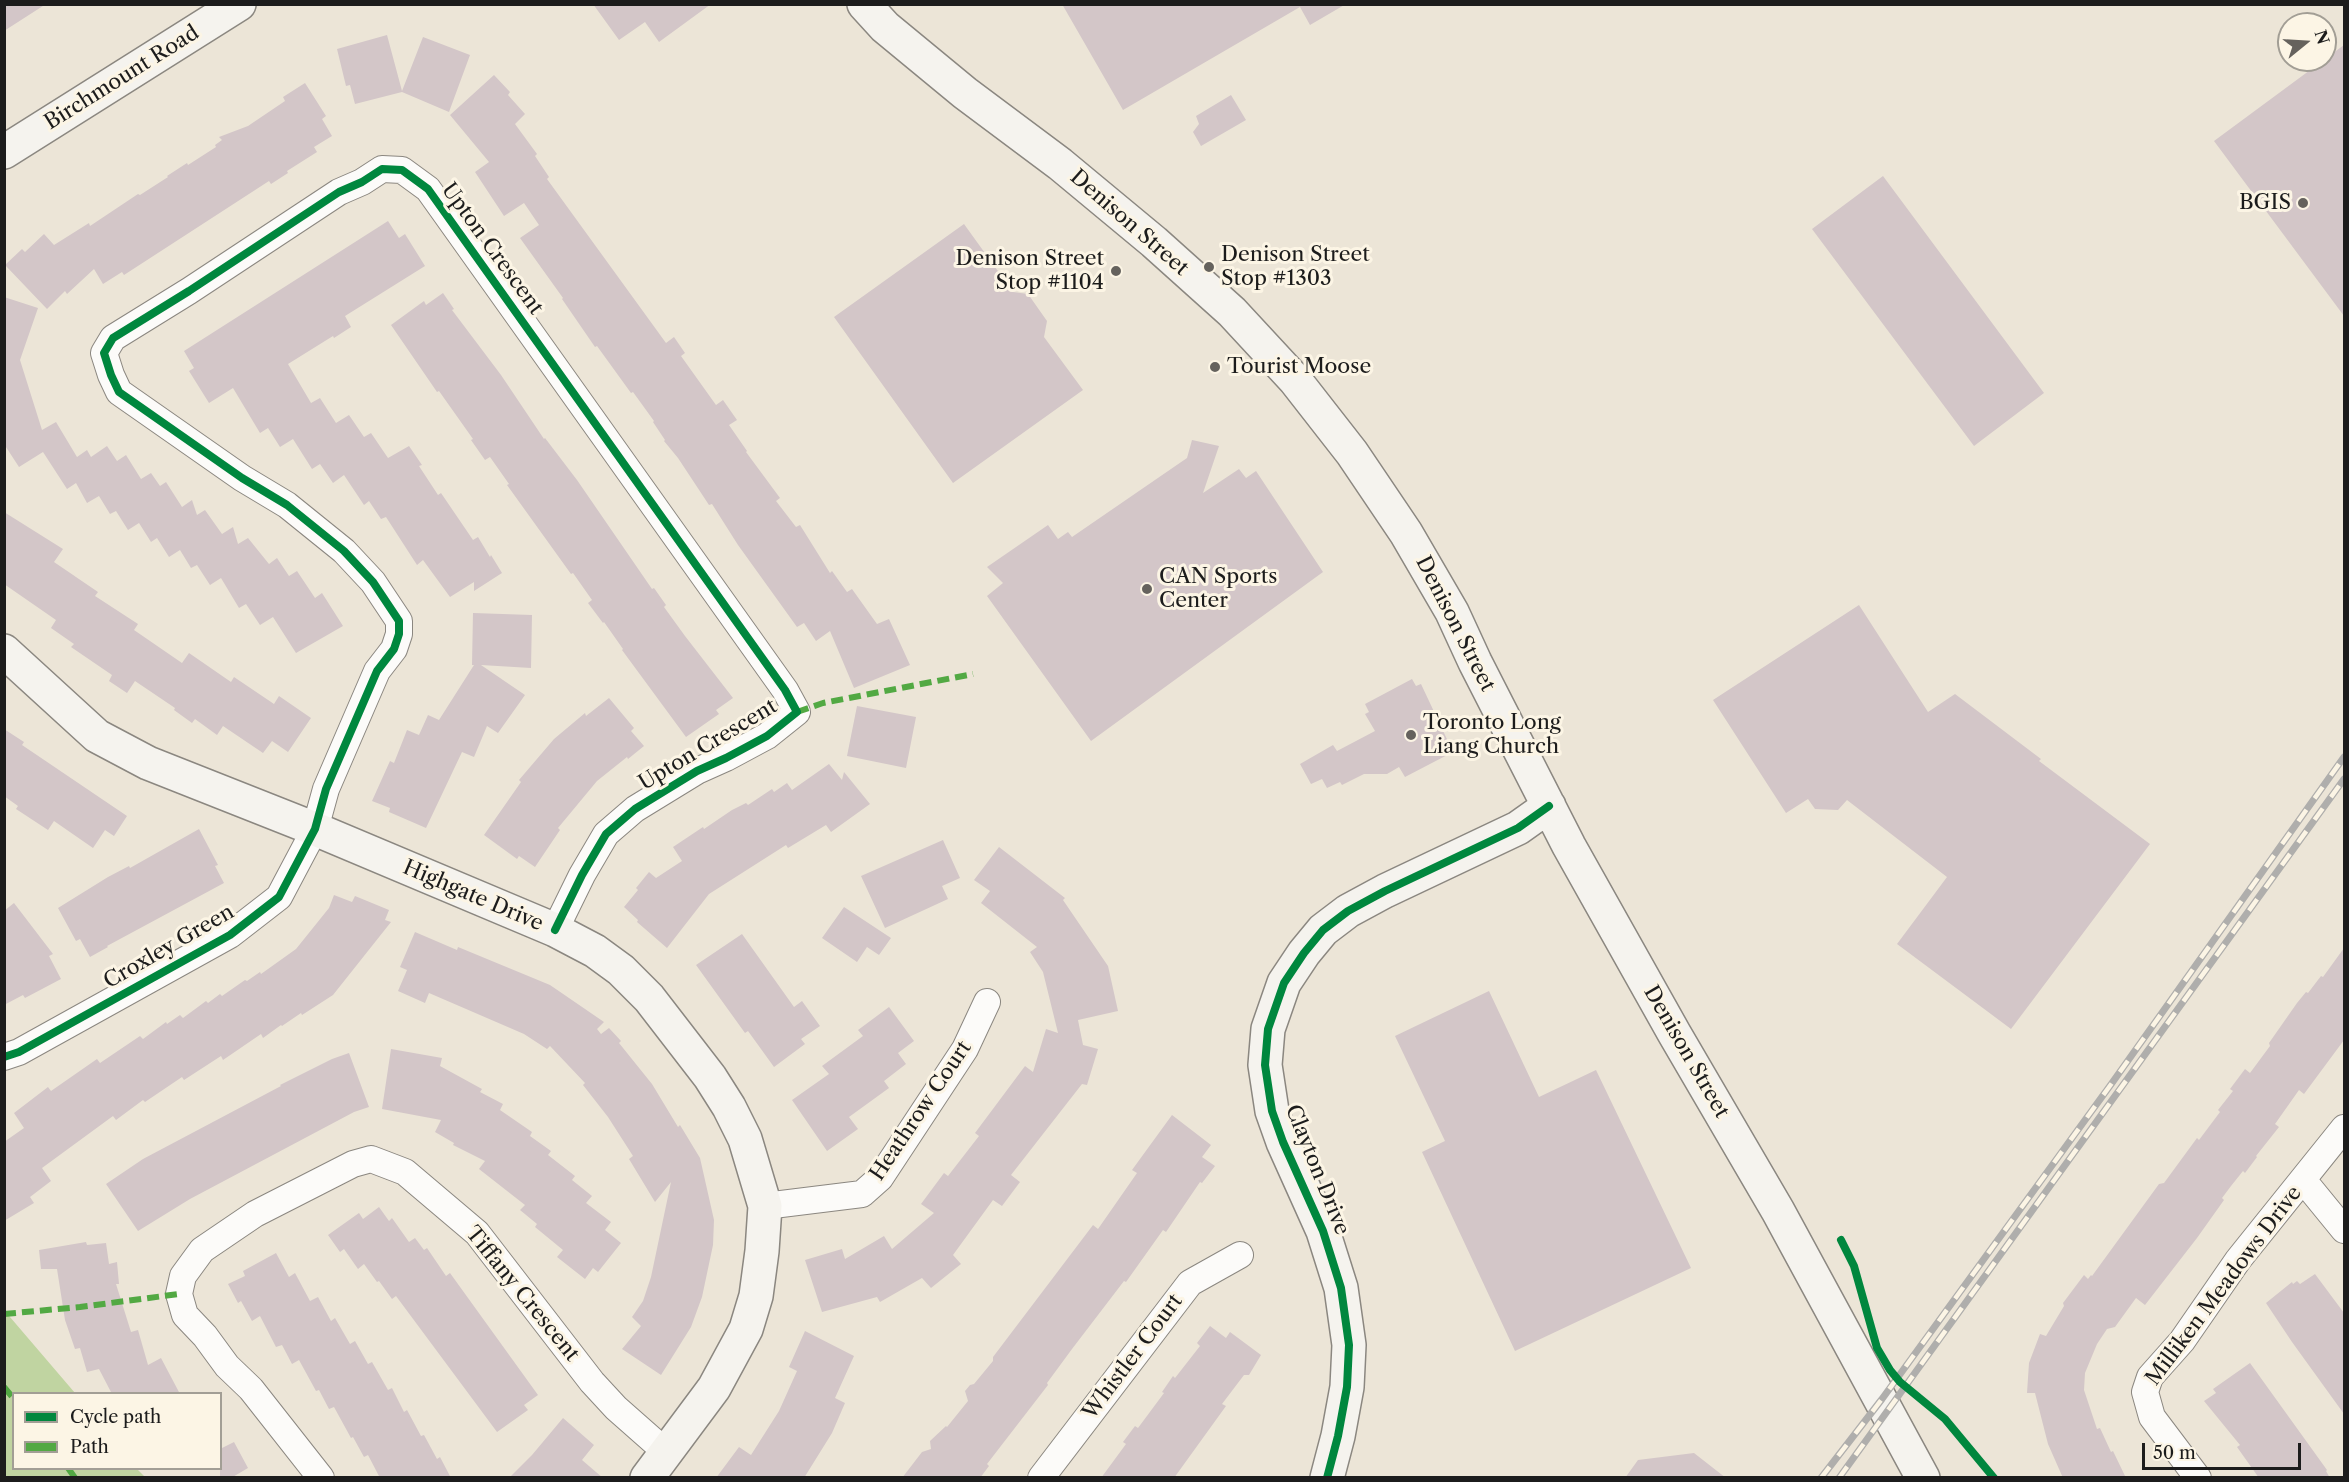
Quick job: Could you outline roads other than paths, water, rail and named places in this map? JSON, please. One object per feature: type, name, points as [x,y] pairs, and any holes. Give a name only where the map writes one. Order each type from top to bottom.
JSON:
[{"type":"main road","name":"Birchmount Road","points":[[4,152],[239,4]]},
{"type":"main road","name":"Denison Street","points":[[864,4],[885,27],[956,86],[1060,164],[1154,242],[1232,312],[1295,380],[1352,453],[1406,532],[1452,612],[1475,663],[1549,806],[1674,1033],[1784,1222],[1923,1478]]},
{"type":"main road","name":"Highgate Drive","points":[[4,651],[97,736],[148,763],[315,829],[555,930],[595,951],[621,970],[650,998],[703,1068],[729,1107],[745,1139],[765,1206],[756,1296],[746,1329],[714,1388],[657,1465]]},
{"type":"main road","name":"Clayton Drive","points":[[1327,1478],[1347,1387],[1349,1345],[1341,1288],[1323,1231],[1282,1142],[1272,1112],[1265,1065],[1268,1029],[1284,982],[1304,952],[1323,930],[1348,911],[1518,828],[1549,806]]},
{"type":"street","name":"Upton Crescent","points":[[315,829],[326,789],[377,671],[394,649],[399,634],[399,621],[373,582],[344,551],[287,505],[242,478],[120,392],[111,375],[104,353],[113,338],[339,192],[362,182],[382,169],[402,170],[428,189],[785,690],[797,712],[766,736],[697,771],[635,809],[606,834],[582,875],[555,930]]},
{"type":"street","name":"Croxley Green","points":[[4,1057],[19,1052],[230,935],[279,897],[315,829]]},
{"type":"street","name":"Heathrow Court","points":[[765,1206],[862,1194],[880,1178],[965,1049],[987,1002]]},
{"type":"street","name":"Milliken Meadows Drive","points":[[2198,1478],[2152,1417],[2145,1392],[2150,1377],[2182,1341],[2238,1260],[2304,1181],[2344,1128]]},
{"type":"street","name":"Tiffany Crescent","points":[[321,1478],[251,1389],[227,1366],[205,1336],[185,1315],[179,1294],[183,1276],[202,1250],[255,1214],[353,1164],[371,1159],[405,1172],[477,1233],[592,1382],[616,1408],[657,1465]]},
{"type":"street","points":[[2304,1181],[2344,1230]]},
{"type":"street","name":"Whistler Court","points":[[1041,1478],[1190,1283],[1240,1255]]},
{"type":"railway","points":[[1821,1478],[1882,1399],[2112,1083],[2344,757]]},
{"type":"railway","points":[[1839,1478],[2344,779]]},
{"type":"place","name":"BGIS","points":[[2303,203]]},
{"type":"place","name":"Denison Street Stop #1303","points":[[1209,267]]},
{"type":"place","name":"Denison Street Stop #1104","points":[[1116,271]]},
{"type":"place","name":"Tourist Moose","points":[[1215,367]]},
{"type":"place","name":"CAN Sports Center","points":[[1147,589]]},
{"type":"place","name":"Toronto Long Liang Church","points":[[1411,735]]}]
